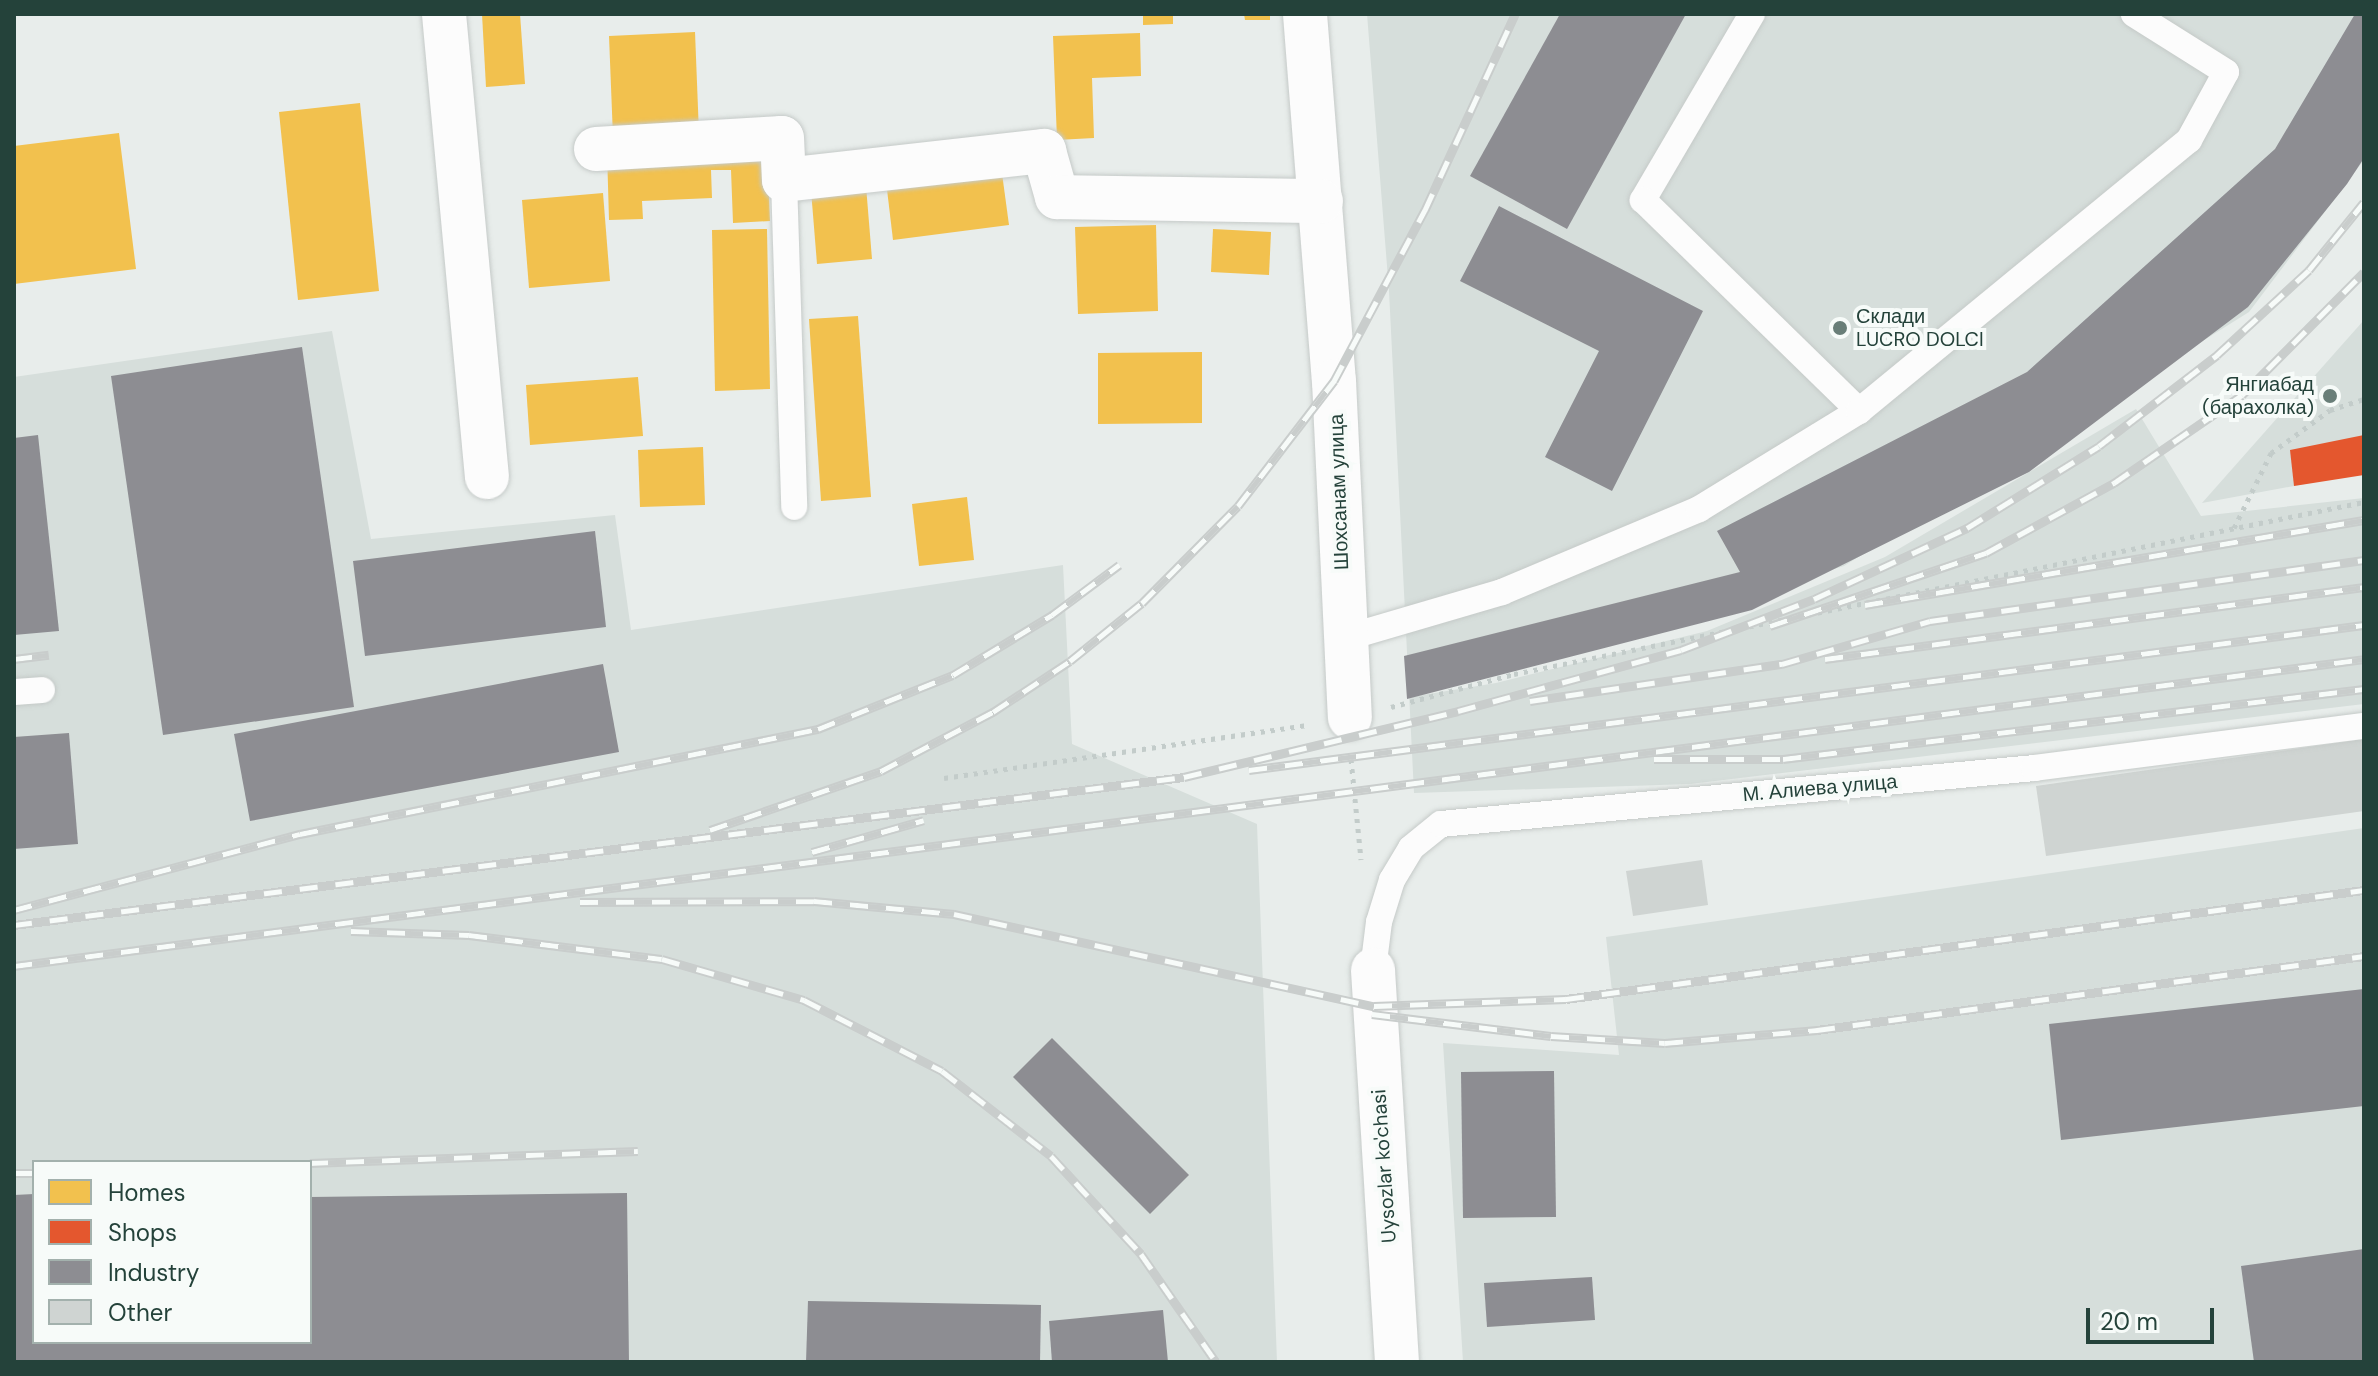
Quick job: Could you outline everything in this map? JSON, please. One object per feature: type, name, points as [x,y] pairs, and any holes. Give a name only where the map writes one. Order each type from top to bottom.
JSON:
[{"type":"street","points":[[444,14],[487,477]]},
{"type":"street","name":"Шохсанам улица","points":[[1305,14],[1321,201],[1350,718]]},
{"type":"street","points":[[596,149],[782,138],[784,180],[1044,151],[1057,197],[1321,201]]},
{"type":"street","name":"Uysozlar ko'chasi","points":[[1373,970],[1397,1362]]},
{"type":"lane","points":[[1752,14],[1643,200],[1859,411]]},
{"type":"lane","points":[[1345,638],[1502,592],[1699,509],[1859,411],[2189,140],[2226,72],[2134,14]]},
{"type":"lane","points":[[784,180],[794,507]]},
{"type":"lane","points":[[14,692],[42,690]]},
{"type":"lane","name":"М. Алиева улица","points":[[1373,970],[1379,922],[1392,880],[1411,848],[1441,824],[2034,768],[2364,726]]},
{"type":"path","points":[[2234,528],[2271,453],[2330,410],[2364,399]]},
{"type":"path","points":[[944,778],[1350,718],[1514,674],[2364,502]]},
{"type":"path","points":[[1350,718],[1361,863]]},
{"type":"shaded area","points":[[1367,14],[2364,14],[2364,160],[2249,312],[1844,566],[1416,696],[1496,683],[1707,631],[1885,557],[2136,409],[2201,516],[2364,498],[2364,704],[1690,784],[1414,793],[1389,291]]},
{"type":"shaded area","name":"Янгиабад (барахолка)","points":[[2364,320],[2364,473],[2202,503]]},
{"type":"shaded area","points":[[332,331],[371,539],[615,515],[631,630],[1063,565],[1072,744],[1257,824],[1277,1362],[14,1362],[14,377]]},
{"type":"shaded area","points":[[2364,828],[2364,1362],[1463,1362],[1443,1043],[1619,1055],[1606,937]]},
{"type":"building: Homes","points":[[482,14],[520,14],[525,84],[486,87]]},
{"type":"building: Homes","points":[[1143,14],[1173,14],[1173,24],[1143,25]]},
{"type":"building: Homes","points":[[1244,14],[1270,14],[1270,20],[1245,20]]},
{"type":"building: Homes","points":[[695,32],[699,134],[613,137],[609,36]]},
{"type":"building: Homes","points":[[1140,33],[1141,76],[1092,78],[1094,138],[1057,140],[1053,36]]},
{"type":"building: Homes","points":[[360,103],[379,291],[298,300],[279,112]]},
{"type":"building: Homes","points":[[119,133],[136,269],[14,284],[14,146]]},
{"type":"building: Homes","points":[[767,145],[770,221],[733,223],[731,170],[711,170],[712,198],[642,201],[643,219],[609,220],[607,152]]},
{"type":"building: Homes","points":[[1001,166],[1009,225],[893,240],[886,181]]},
{"type":"building: Homes","points":[[866,186],[872,259],[817,264],[811,190]]},
{"type":"building: Homes","points":[[603,193],[610,281],[529,288],[522,200]]},
{"type":"building: Homes","points":[[1156,225],[1158,311],[1078,314],[1075,227]]},
{"type":"building: Homes","points":[[767,229],[770,389],[715,391],[712,230]]},
{"type":"building: Homes","points":[[1213,229],[1271,232],[1269,275],[1211,272]]},
{"type":"building: Homes","points":[[858,316],[871,497],[821,501],[809,319]]},
{"type":"building: Homes","points":[[1202,352],[1202,423],[1098,424],[1098,353]]},
{"type":"building: Homes","points":[[638,377],[643,436],[530,445],[526,385]]},
{"type":"building: Homes","points":[[703,447],[705,505],[640,507],[638,450]]},
{"type":"building: Homes","points":[[967,497],[974,560],[919,566],[912,504]]},
{"type":"building: Shops","points":[[2364,435],[2364,475],[2294,486],[2290,450]]},
{"type":"building: Industry","points":[[1560,14],[1686,14],[1567,229],[1470,176]]},
{"type":"building: Industry","points":[[2355,14],[2364,14],[2364,158],[2347,184],[2248,307],[2029,472],[1752,610],[1407,699],[1404,656],[1740,572],[1717,531],[2027,372],[2275,149]]},
{"type":"building: Industry","points":[[1499,206],[1703,311],[1612,491],[1545,457],[1599,351],[1460,281]]},
{"type":"building: Industry","points":[[302,347],[354,707],[163,735],[111,376]]},
{"type":"building: Industry","points":[[38,435],[59,631],[14,635],[14,438]]},
{"type":"building: Industry","points":[[595,531],[606,627],[365,656],[353,561]]},
{"type":"building: Industry","points":[[603,664],[619,752],[250,821],[234,734]]},
{"type":"building: Industry","points":[[69,733],[78,844],[14,849],[14,737]]},
{"type":"building: Industry","points":[[2364,989],[2364,1106],[2061,1140],[2049,1024]]},
{"type":"building: Industry","points":[[1052,1038],[1189,1175],[1150,1214],[1013,1077]]},
{"type":"building: Industry","points":[[1554,1071],[1556,1217],[1463,1218],[1461,1072]]},
{"type":"building: Industry","points":[[627,1193],[629,1362],[14,1362],[14,1195],[32,1194],[32,1344],[312,1344],[312,1197]]},
{"type":"building: Industry","points":[[2364,1249],[2364,1360],[2254,1362],[2241,1266]]},
{"type":"building: Industry","points":[[1592,1277],[1595,1320],[1487,1327],[1484,1283]]},
{"type":"building: Industry","points":[[808,1301],[1041,1305],[1040,1362],[806,1362]]},
{"type":"building: Industry","points":[[1163,1310],[1168,1362],[1052,1362],[1049,1321]]},
{"type":"building: Other","points":[[2364,739],[2364,811],[2046,856],[2036,786]]},
{"type":"building: Other","points":[[1702,860],[1708,905],[1633,916],[1626,871]]},
{"type":"railway","points":[[710,830],[881,771],[993,712],[1070,661],[1142,603],[1238,506],[1334,381],[1425,210],[1515,14]]},
{"type":"railway","points":[[14,925],[1184,777],[1458,711],[1681,650],[1814,599],[1967,528],[2099,446],[2217,355],[2309,270],[2364,202]]},
{"type":"railway","points":[[1770,626],[1986,553],[2114,483],[2242,395],[2364,272]]},
{"type":"railway","points":[[1865,605],[2364,520]]},
{"type":"railway","points":[[1530,701],[1782,664],[1930,621],[2364,560]]},
{"type":"railway","points":[[14,910],[300,834],[818,729],[953,675],[1052,615],[1119,565]]},
{"type":"railway","points":[[1825,659],[2364,587]]},
{"type":"railway","points":[[1249,770],[2364,625]]},
{"type":"railway","points":[[14,659],[49,655]]},
{"type":"railway","points":[[14,966],[2364,659]]},
{"type":"railway","points":[[1654,759],[1783,759],[2364,689]]},
{"type":"railway","points":[[812,852],[924,820]]},
{"type":"railway","points":[[580,902],[814,901],[954,914],[1374,1006],[1566,999],[2364,890]]},
{"type":"railway","points":[[351,931],[469,935],[662,959],[804,1000],[942,1071],[1051,1156],[1141,1254],[1216,1362]]},
{"type":"railway","points":[[1372,1014],[1551,1036],[1665,1043],[1817,1030],[2364,956]]},
{"type":"railway","points":[[312,1163],[638,1151]]},
{"type":"railway","points":[[14,1173],[32,1173]]},
{"type":"place","name":"Склади LUCRO DOLCI","points":[[1840,328]]},
{"type":"place","name":"Янгиабад (барахолка)","points":[[2330,396]]}]
